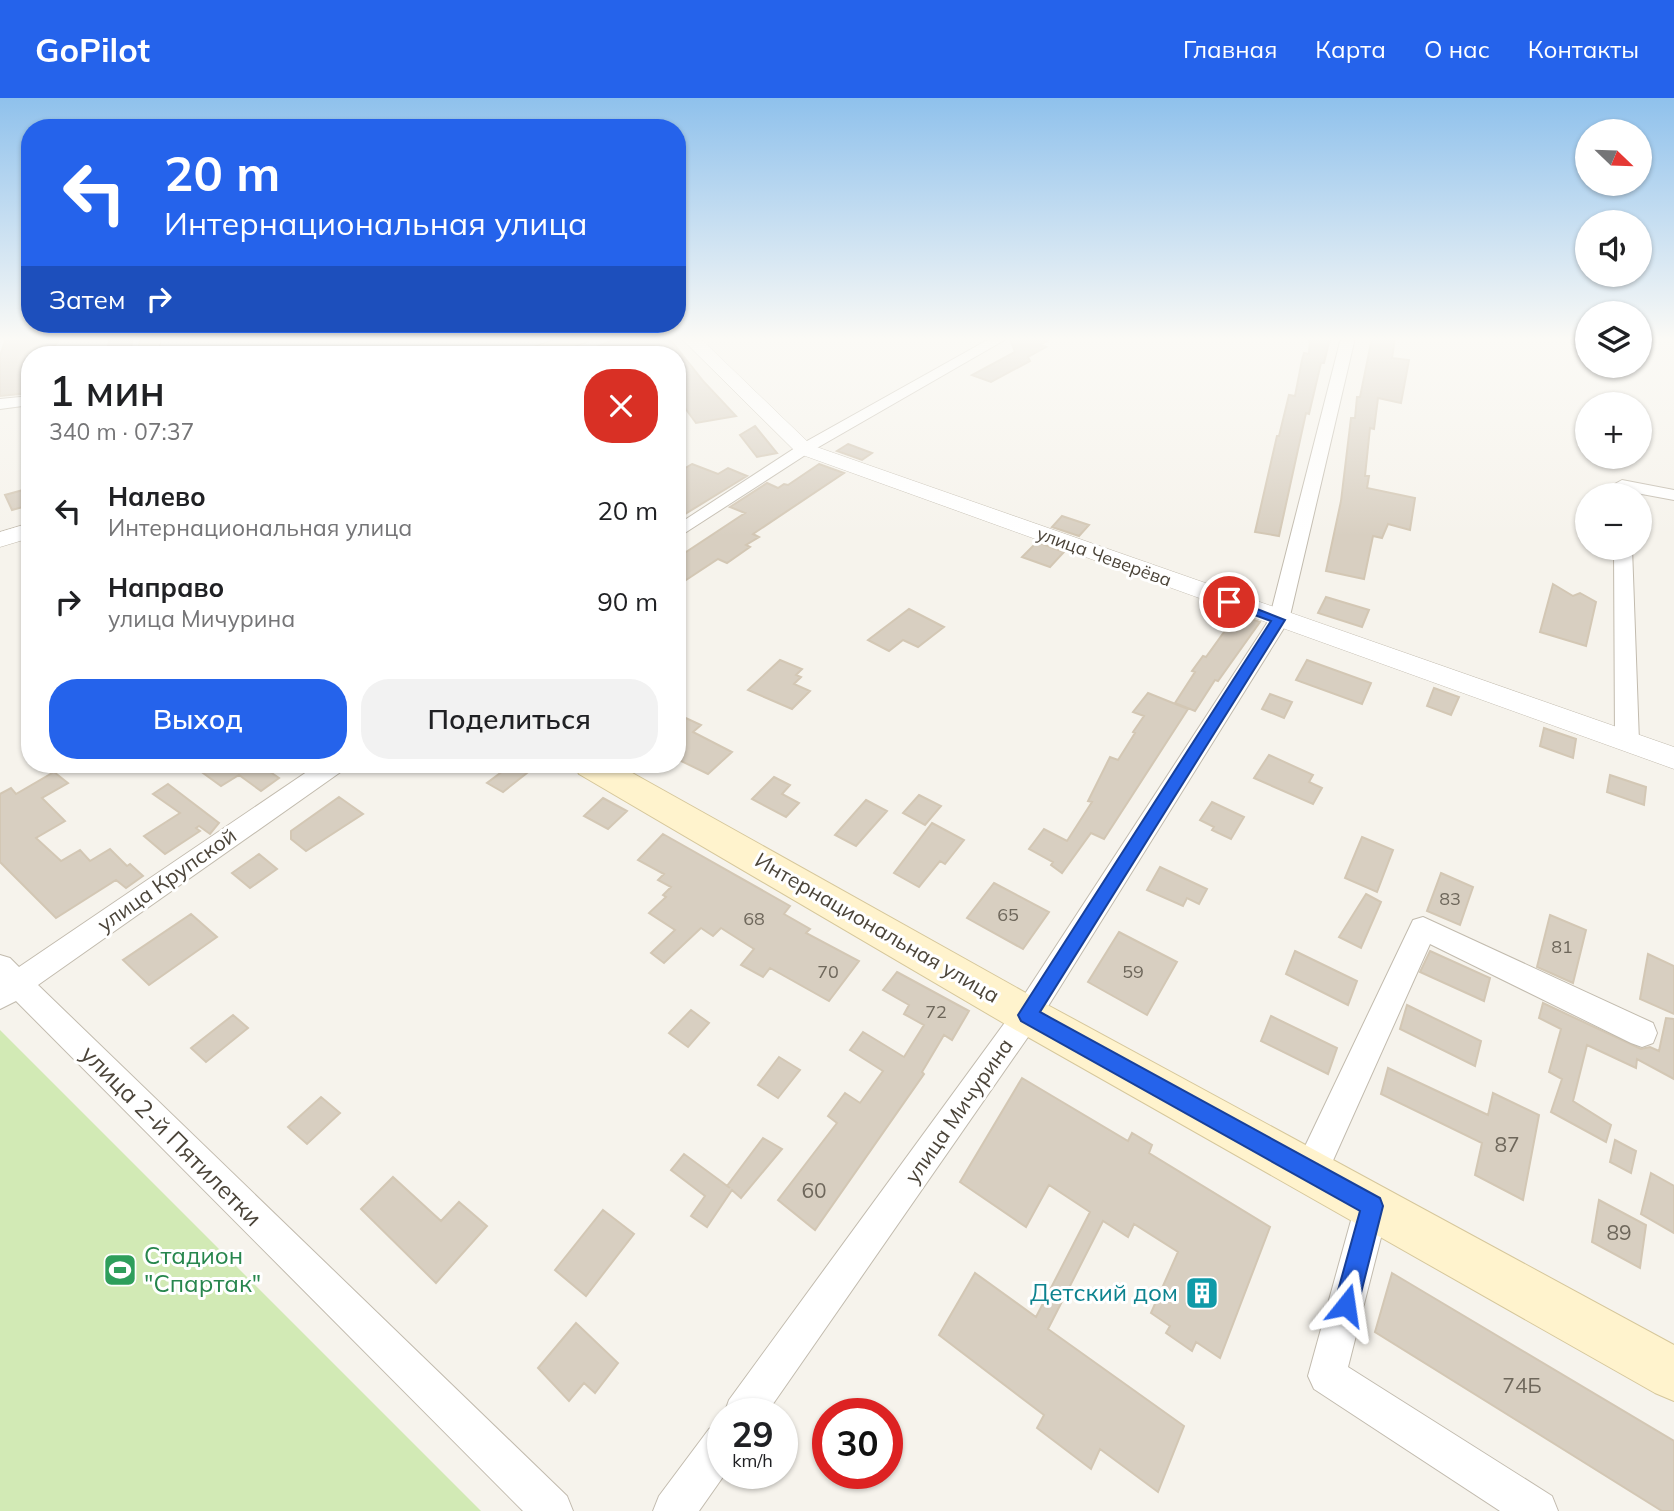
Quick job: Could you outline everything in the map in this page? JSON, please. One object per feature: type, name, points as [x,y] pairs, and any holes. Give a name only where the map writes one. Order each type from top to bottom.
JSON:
[{"type":"main road","name":"Интернациональная улица","points":[[605,773],[1027,1015],[1674,1374]]},
{"type":"street","name":"улица Чеверёва","points":[[758,404],[804,449],[1279,620],[1674,758]]},
{"type":"street","points":[[686,527],[804,449],[884,404]]},
{"type":"street","name":"улица Мичурина","points":[[754,1398],[1027,1015],[1279,620],[1332,404]]},
{"type":"street","points":[[1652,491],[1674,495]]},
{"type":"street","points":[[0,540],[21,533]]},
{"type":"street","points":[[1623,560],[1627,741]]},
{"type":"street","name":"улица Крупской","points":[[6,982],[322,773]]},
{"type":"street","points":[[1310,1173],[1423,928],[1642,1033]]},
{"type":"street","name":"улица 2-й Пятилетки","points":[[6,982],[552,1511]]},
{"type":"street","points":[[1372,1206],[1327,1376],[1537,1511]]},
{"type":"street","points":[[674,1511],[707,1465]]},
{"type":"green space","name":"Стадион \"Спартак\"","points":[[0,1030],[481,1511],[0,1511]]},
{"type":"building","points":[[686,404],[725,404],[736,416],[696,423],[686,409]]},
{"type":"building","points":[[1287,404],[1311,404],[1309,414],[1306,413],[1279,536],[1255,532]]},
{"type":"building","points":[[1356,404],[1377,404],[1374,429],[1370,428],[1365,476],[1369,476],[1367,488],[1415,498],[1410,530],[1388,524],[1382,538],[1373,536],[1364,579],[1326,571],[1341,501],[1351,418],[1355,418]]},
{"type":"building","points":[[755,426],[777,453],[757,457],[740,435]]},
{"type":"building","points":[[848,444],[872,453],[862,460],[837,451]]},
{"type":"building","points":[[692,464],[718,474],[728,468],[747,476],[686,513],[686,468]]},
{"type":"building","points":[[819,464],[844,473],[753,534],[759,537],[727,563],[718,559],[686,580],[686,552],[745,513],[730,507],[767,483],[778,488],[784,484],[788,485]]},
{"type":"building","points":[[21,491],[21,508],[12,510],[5,495]]},
{"type":"building","points":[[1062,516],[1089,525],[1079,536],[1052,527]]},
{"type":"building","points":[[1037,542],[1064,552],[1050,567],[1022,557]]},
{"type":"building","points":[[1553,584],[1573,596],[1580,593],[1596,602],[1586,646],[1540,632]]},
{"type":"building","points":[[1326,597],[1369,610],[1362,627],[1318,613]]},
{"type":"building","points":[[909,609],[944,627],[918,647],[903,640],[889,651],[868,640]]},
{"type":"building","points":[[1237,614],[1260,622],[1218,681],[1215,680],[1195,711],[1175,703],[1195,672],[1192,671],[1203,656],[1206,657]]},
{"type":"building","points":[[780,660],[802,669],[796,675],[801,677],[794,684],[810,691],[792,709],[748,690]]},
{"type":"building","points":[[1307,660],[1371,683],[1362,704],[1296,680]]},
{"type":"building","points":[[1434,688],[1459,697],[1451,715],[1427,706]]},
{"type":"building","points":[[1148,693],[1188,709],[1104,839],[1091,833],[1062,873],[1051,865],[1053,862],[1029,849],[1044,829],[1067,841],[1092,802],[1088,801],[1110,757],[1118,760],[1135,733],[1133,732],[1144,716],[1133,712]]},
{"type":"building","points":[[1270,694],[1292,702],[1284,718],[1262,709]]},
{"type":"building","points":[[686,718],[701,725],[693,732],[732,752],[708,774],[686,763]]},
{"type":"building","points":[[1544,728],[1576,739],[1573,758],[1540,746]]},
{"type":"building","points":[[1269,755],[1313,775],[1309,782],[1322,788],[1313,804],[1254,778]]},
{"type":"building","points":[[55,773],[68,783],[42,798],[65,821],[36,838],[61,861],[80,850],[90,861],[110,849],[127,866],[130,864],[143,876],[126,888],[116,880],[56,918],[0,862],[0,794],[11,788],[16,794]]},
{"type":"building","points":[[203,773],[272,773],[279,778],[261,791],[239,775],[221,786]]},
{"type":"building","points":[[500,773],[527,773],[503,792],[487,783]]},
{"type":"building","points":[[1610,775],[1646,787],[1644,805],[1607,792]]},
{"type":"building","points":[[774,777],[790,785],[782,794],[799,803],[786,817],[752,799]]},
{"type":"building","points":[[168,784],[219,823],[210,834],[199,826],[196,828],[200,831],[165,854],[144,836],[180,813],[153,794]]},
{"type":"building","points":[[919,795],[941,806],[925,825],[903,813]]},
{"type":"building","points":[[339,797],[363,814],[306,851],[291,839],[291,831]]},
{"type":"building","points":[[603,798],[627,811],[608,829],[584,816]]},
{"type":"building","points":[[866,800],[887,811],[856,846],[835,835]]},
{"type":"building","points":[[1212,802],[1244,817],[1231,839],[1212,830],[1214,827],[1200,820]]},
{"type":"building","points":[[932,823],[964,840],[945,864],[940,861],[919,887],[894,873]]},
{"type":"building","points":[[663,834],[790,906],[784,914],[810,929],[806,933],[859,961],[829,1001],[770,968],[763,977],[741,965],[754,949],[721,928],[713,936],[701,928],[664,963],[651,953],[675,930],[649,913],[666,897],[663,895],[671,887],[658,880],[664,874],[638,860]]},
{"type":"building","points":[[1362,837],[1393,850],[1377,892],[1345,878]]},
{"type":"building","points":[[259,854],[277,869],[250,888],[232,873]]},
{"type":"building","points":[[1160,867],[1207,889],[1199,904],[1187,898],[1183,906],[1147,890]]},
{"type":"building","points":[[1441,873],[1473,887],[1460,925],[1427,911]]},
{"type":"building","points":[[994,883],[1049,912],[1023,949],[967,918]]},
{"type":"building","points":[[1366,894],[1381,902],[1361,948],[1339,937]]},
{"type":"building","points":[[191,914],[217,937],[149,985],[123,960]]},
{"type":"building","points":[[1550,915],[1586,930],[1573,983],[1537,967]]},
{"type":"building","points":[[1119,932],[1177,962],[1147,1015],[1088,982]]},
{"type":"building","points":[[1295,951],[1357,981],[1348,1005],[1286,974]]},
{"type":"building","points":[[1430,951],[1490,978],[1484,1001],[1420,972]]},
{"type":"building","points":[[1648,954],[1674,966],[1674,1014],[1640,999]]},
{"type":"building","points":[[897,972],[969,1011],[952,1040],[944,1035],[922,1072],[924,1074],[815,1230],[778,1200],[837,1123],[828,1116],[845,1093],[860,1103],[883,1071],[850,1050],[863,1032],[904,1057],[924,1025],[904,1014],[909,1005],[883,990]]},
{"type":"building","points":[[1543,1003],[1641,1049],[1650,1047],[1659,1051],[1666,1018],[1674,1019],[1674,1079],[1637,1059],[1636,1068],[1587,1045],[1573,1101],[1611,1125],[1606,1142],[1551,1112],[1562,1079],[1549,1072],[1561,1029],[1539,1018]]},
{"type":"building","points":[[1407,1005],[1481,1041],[1475,1066],[1400,1029]]},
{"type":"building","points":[[691,1010],[709,1023],[688,1047],[669,1033]]},
{"type":"building","points":[[233,1015],[248,1028],[206,1062],[191,1048]]},
{"type":"building","points":[[1271,1016],[1337,1048],[1328,1074],[1261,1041]]},
{"type":"building","points":[[779,1057],[800,1070],[778,1098],[758,1085]]},
{"type":"building","points":[[1388,1068],[1488,1115],[1493,1093],[1539,1115],[1523,1200],[1475,1175],[1482,1143],[1381,1094]]},
{"type":"building","name":"Детский дом","points":[[1022,1078],[1128,1141],[1132,1133],[1152,1145],[1149,1153],[1270,1227],[1220,1358],[1196,1342],[1192,1351],[1166,1333],[1170,1326],[1151,1313],[1178,1252],[1134,1224],[1128,1237],[1103,1221],[1048,1329],[1184,1426],[1158,1492],[1100,1449],[1091,1469],[1037,1428],[1044,1415],[939,1335],[975,1273],[1036,1317],[1090,1212],[1049,1185],[1026,1227],[960,1182]]},
{"type":"building","points":[[321,1097],[340,1113],[307,1144],[288,1127]]},
{"type":"building","points":[[763,1138],[782,1149],[741,1198],[732,1190],[707,1227],[691,1216],[705,1196],[671,1170],[684,1154],[727,1186]]},
{"type":"building","points":[[1615,1140],[1636,1151],[1631,1173],[1610,1162]]},
{"type":"building","points":[[1651,1173],[1674,1186],[1674,1233],[1641,1214]]},
{"type":"building","points":[[393,1177],[441,1221],[459,1202],[487,1226],[436,1283],[361,1209]]},
{"type":"building","points":[[1599,1200],[1646,1225],[1640,1268],[1592,1242]]},
{"type":"building","points":[[603,1210],[634,1234],[586,1296],[555,1270]]},
{"type":"building","points":[[1392,1273],[1674,1441],[1674,1511],[1662,1511],[1375,1332]]},
{"type":"building","points":[[576,1323],[618,1363],[595,1393],[584,1383],[569,1401],[538,1368]]},
{"type":"place","name":"Стадион \"Спартак\"","points":[[120,1270]]},
{"type":"place","name":"Детский дом","points":[[1202,1293]]},
{"type":"route","points":[[1229,602],[1279,620],[1027,1015],[1372,1206],[1346,1305]]}]
